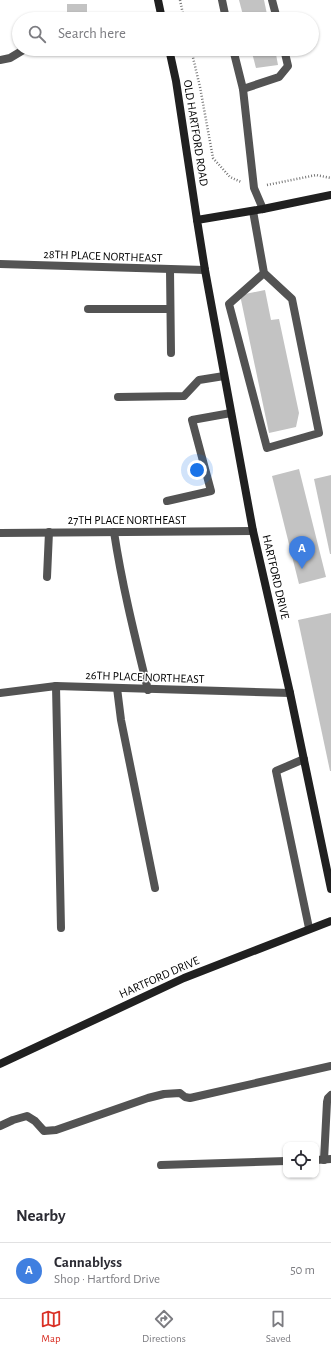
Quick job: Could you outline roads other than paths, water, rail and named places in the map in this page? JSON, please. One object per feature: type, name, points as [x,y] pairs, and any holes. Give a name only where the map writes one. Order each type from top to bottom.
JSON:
[{"type":"main road","points":[[158,0],[161,12]]},
{"type":"main road","name":"OLD HARTFORD ROAD","points":[[171,56],[176,81],[205,270]]},
{"type":"main road","points":[[197,220],[253,211],[331,195]]},
{"type":"main road","name":"HARTFORD DRIVE","points":[[205,270],[253,531],[290,693],[331,889]]},
{"type":"main road","name":"HARTFORD DRIVE","points":[[0,1064],[184,978],[309,928],[331,921]]},
{"type":"street","points":[[222,0],[225,12]]},
{"type":"street","points":[[272,0],[275,12]]},
{"type":"street","points":[[0,60],[13,56]]},
{"type":"street","points":[[235,56],[242,89],[254,188],[263,209]]},
{"type":"street","points":[[242,89],[280,76],[288,66],[286,56]]},
{"type":"street","points":[[253,211],[264,273],[292,299],[319,433],[267,448],[229,304],[264,273]]},
{"type":"street","name":"28TH PLACE NORTHEAST","points":[[0,264],[205,270]]},
{"type":"street","points":[[170,270],[171,354]]},
{"type":"street","points":[[88,309],[170,309]]},
{"type":"street","points":[[118,397],[184,396],[199,380],[224,376]]},
{"type":"street","points":[[167,501],[211,491],[192,420],[231,413]]},
{"type":"street","name":"27TH PLACE NORTHEAST","points":[[0,532],[253,531]]},
{"type":"street","points":[[47,577],[49,532]]},
{"type":"street","points":[[114,532],[129,614],[148,690]]},
{"type":"street","points":[[56,686],[61,928]]},
{"type":"street","name":"26TH PLACE NORTHEAST","points":[[0,693],[56,686],[148,690],[290,693]]},
{"type":"street","points":[[117,688],[121,720],[155,888]]},
{"type":"street","points":[[304,759],[276,771],[309,928]]},
{"type":"street","points":[[0,1126],[27,1116],[35,1120],[44,1131],[56,1130],[153,1097],[180,1093],[185,1097],[190,1098],[331,1066]]},
{"type":"street","points":[[324,1160],[327,1102],[331,1095]]},
{"type":"street","points":[[161,1165],[283,1161]]},
{"type":"place","name":"Cannablyss","points":[[302,569]]}]
